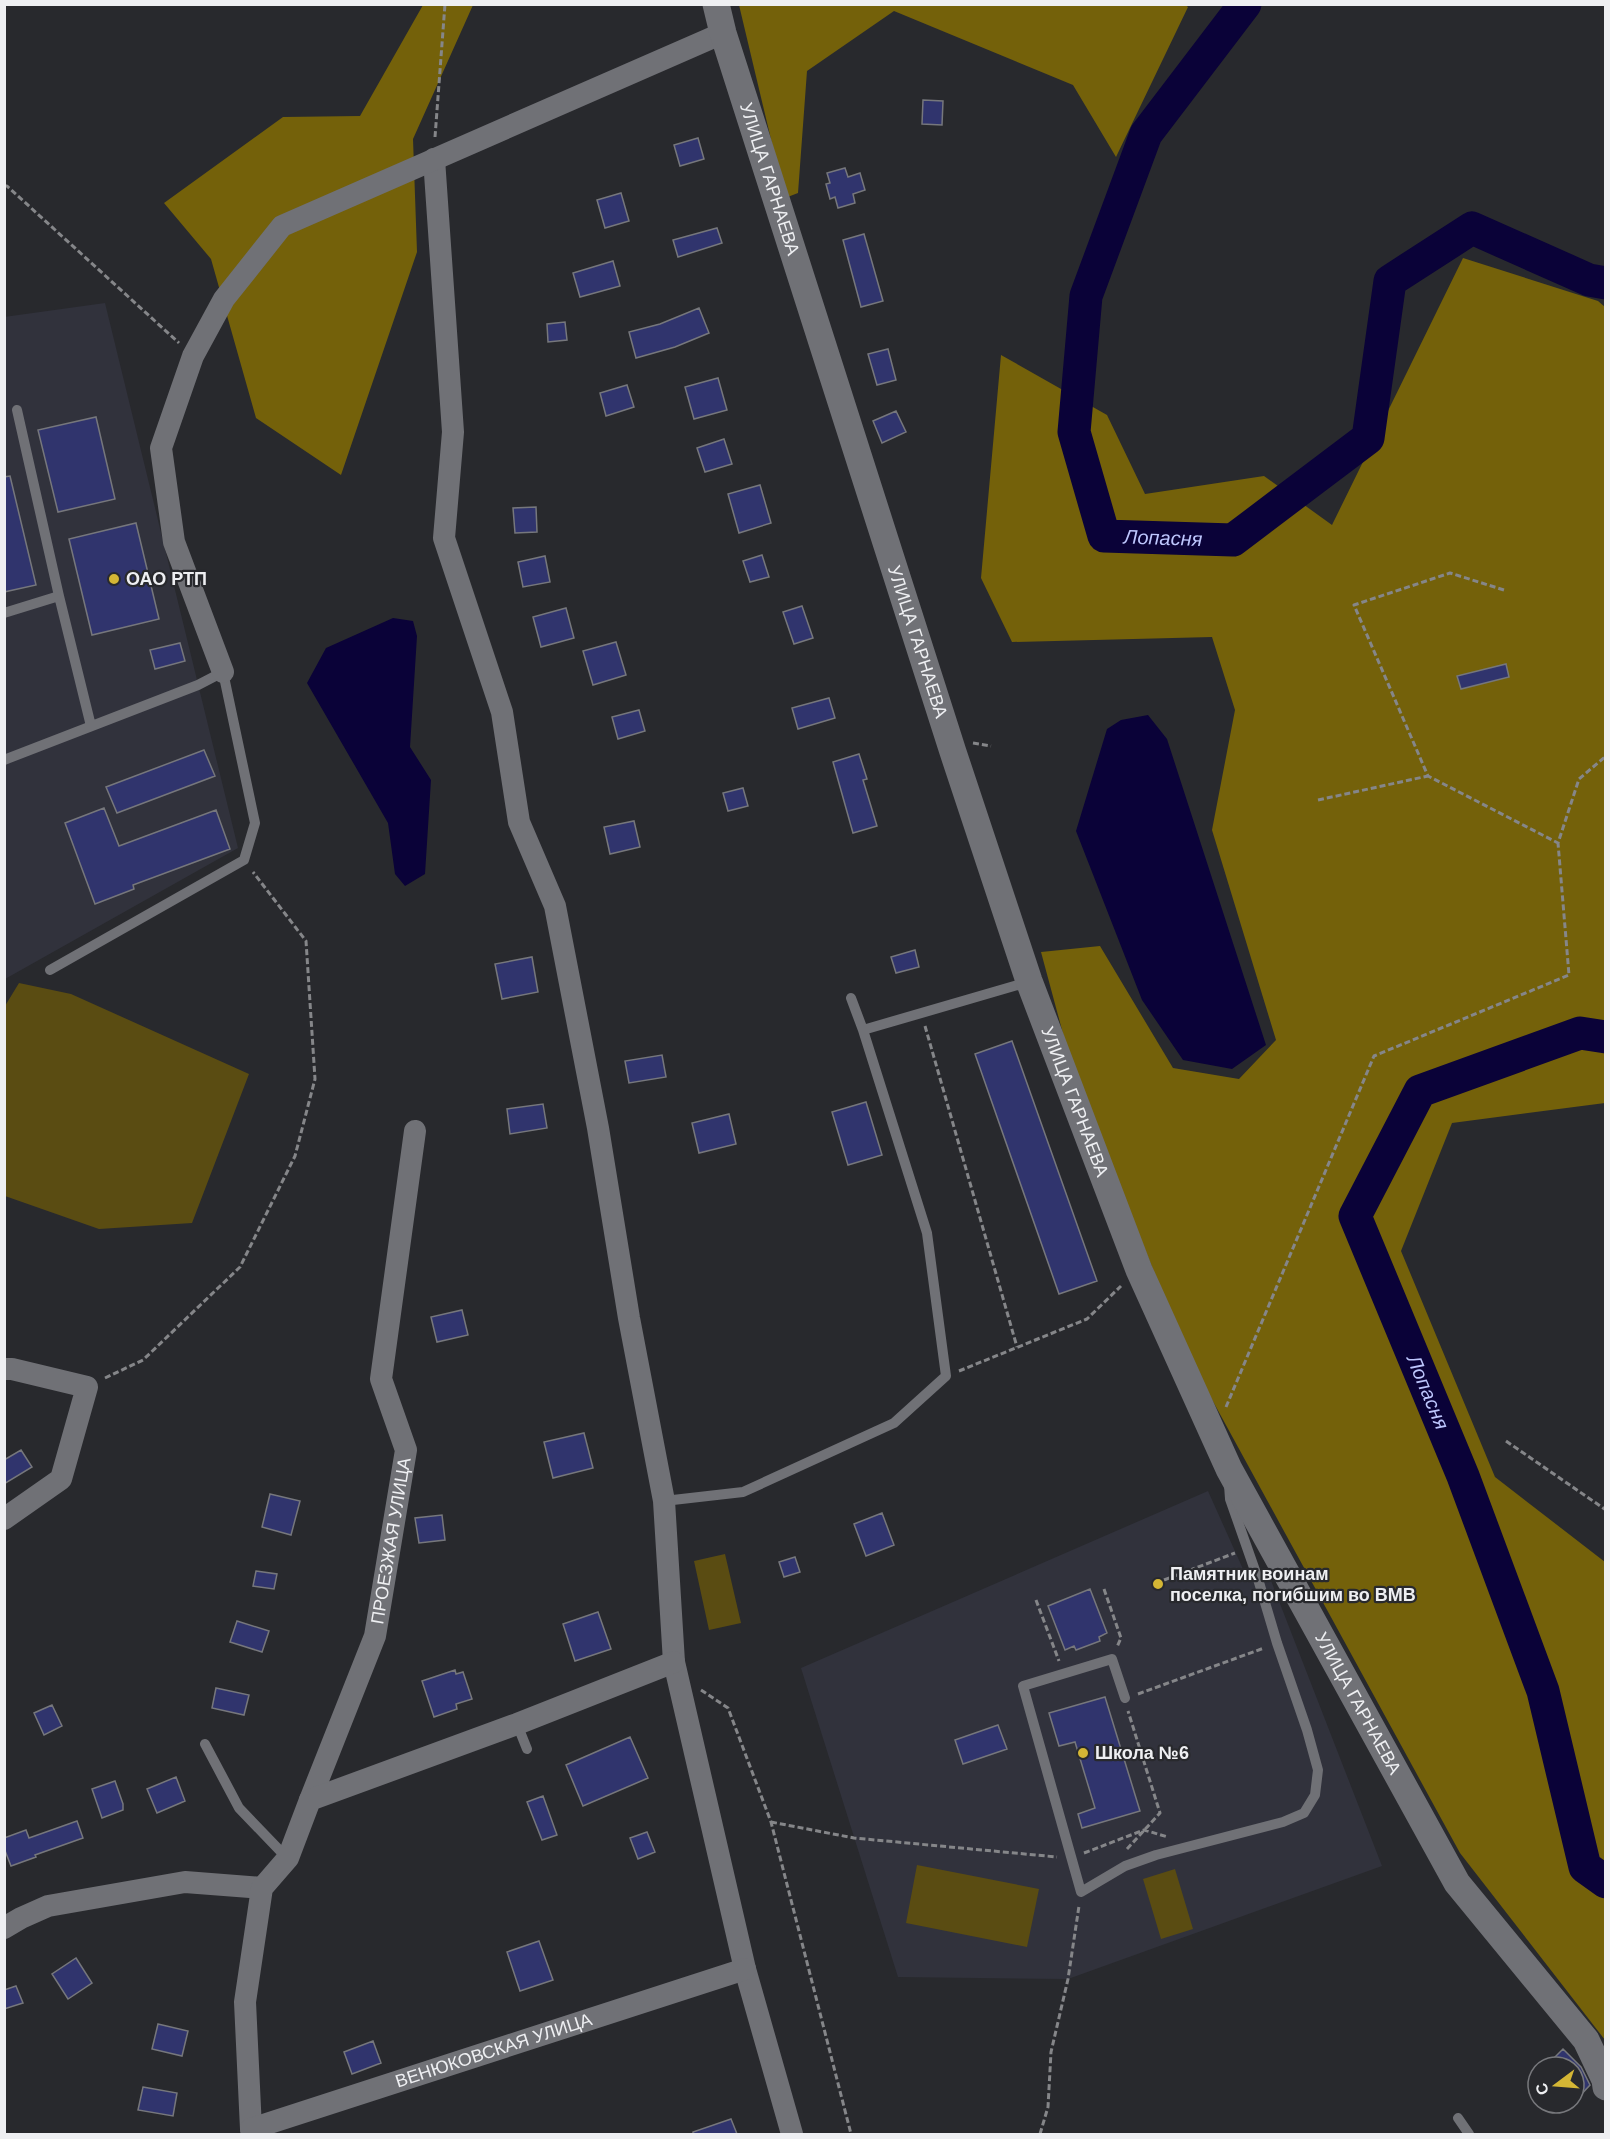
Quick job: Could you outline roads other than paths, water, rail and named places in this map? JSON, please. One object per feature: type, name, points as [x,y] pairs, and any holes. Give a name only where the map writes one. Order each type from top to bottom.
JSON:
[{"type":"street","name":"УЛИЦА ГАРНАЕВА","points":[[716,4],[723,33],[949,741],[1029,981],[1139,1270],[1229,1469],[1457,1882],[1586,2040],[1605,2080],[1605,2086]]},
{"type":"street","points":[[223,672],[174,542],[161,448],[193,356],[224,299],[282,226],[723,33]]},
{"type":"street","points":[[434,159],[453,432],[444,538],[502,712],[519,822],[555,906],[598,1128],[629,1318],[664,1500],[674,1662],[745,1969],[792,2134]]},
{"type":"street","name":"ПРОЕЗЖАЯ УЛИЦА","points":[[288,1858],[375,1636],[406,1450],[381,1379],[415,1131]]},
{"type":"street","points":[[4,1369],[87,1387],[62,1479],[4,1519]]},
{"type":"street","points":[[310,1800],[516,1724],[674,1662]]},
{"type":"street","points":[[256,2132],[245,2002],[262,1888],[288,1858]]},
{"type":"street","points":[[4,1928],[48,1906],[185,1882],[262,1888]]},
{"type":"street","name":"ВЕНЮКОВСКАЯ УЛИЦА","points":[[256,2132],[745,1969]]},
{"type":"lane","points":[[17,410],[91,726]]},
{"type":"lane","points":[[4,613],[59,596]]},
{"type":"lane","points":[[4,760],[198,685],[223,672],[255,823],[244,860],[50,970]]},
{"type":"lane","points":[[863,1030],[1029,981]]},
{"type":"lane","points":[[664,1500],[743,1492],[894,1423],[946,1376],[927,1233],[851,998]]},
{"type":"lane","points":[[1125,1698],[1112,1659],[1023,1686],[1081,1892],[1125,1866],[1156,1855],[1283,1822],[1304,1813],[1316,1795],[1318,1770],[1258,1578],[1230,1499],[1229,1469]]},
{"type":"lane","points":[[516,1724],[527,1749]]},
{"type":"lane","points":[[205,1744],[239,1808],[288,1858]]},
{"type":"lane","points":[[1458,2118],[1469,2134]]},
{"type":"waterway","name":"Лопасня","points":[[1245,4],[1146,134],[1086,296],[1074,432],[1104,536],[1233,540],[1368,438],[1390,281],[1472,228],[1589,280],[1606,283]]},
{"type":"waterway","name":"Лопасня","points":[[1606,1037],[1580,1033],[1420,1091],[1355,1216],[1463,1476],[1543,1691],[1585,1867],[1606,1882]]},
{"type":"place","name":"ОАО РТП","points":[[114,579]]},
{"type":"place","name":"Памятник воинам поселка, погибшим во ВМВ","points":[[1158,1584]]},
{"type":"place","name":"Школа №6","points":[[1083,1753]]}]
